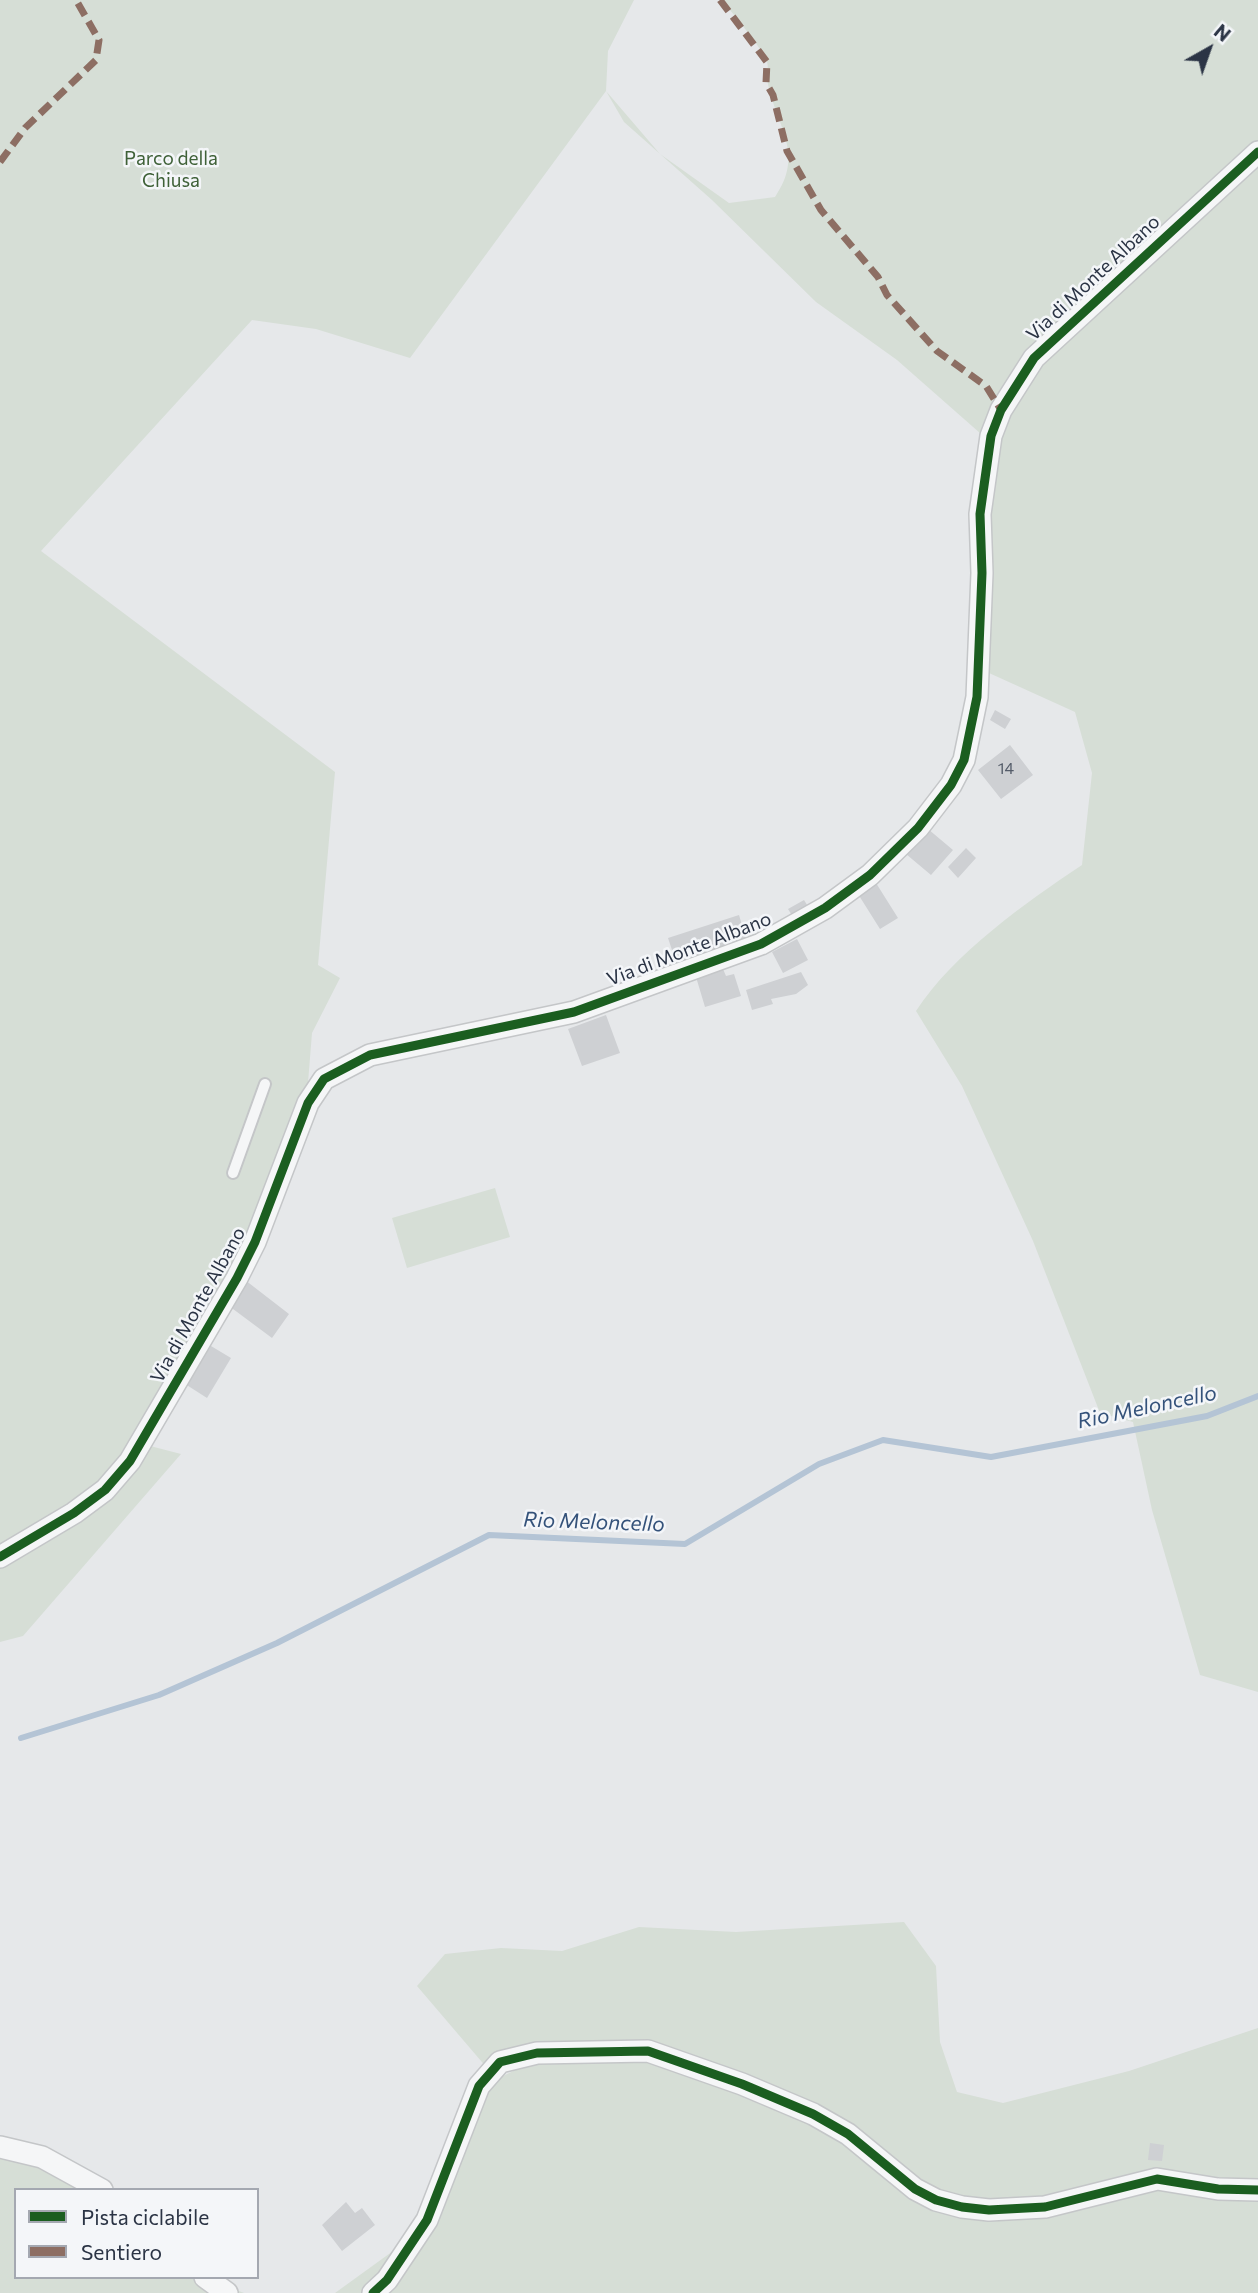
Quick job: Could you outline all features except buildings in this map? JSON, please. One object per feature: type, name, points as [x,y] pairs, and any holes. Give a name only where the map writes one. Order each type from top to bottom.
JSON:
[{"type":"street","name":"Via di Monte Albano","points":[[0,1557],[95,1497],[130,1461],[237,1278],[255,1242],[312,1097],[324,1079],[370,1055],[574,1012],[761,944],[824,908],[891,856],[951,785],[964,761],[977,697],[984,480],[991,436],[1001,410],[1034,358],[1258,152]]},
{"type":"street","points":[[373,2293],[387,2280],[427,2220],[479,2086],[500,2062],[537,2053],[648,2051],[742,2084],[813,2114],[848,2134],[915,2189],[936,2200],[962,2207],[989,2210],[1045,2207],[1157,2179],[1219,2189],[1258,2190]]},
{"type":"street","points":[[0,2147],[42,2157],[98,2188]]},
{"type":"street","points":[[208,2279],[227,2293]]},
{"type":"lane","points":[[233,1173],[265,1084]]},
{"type":"green space","name":"Parco della Chiusa","points":[[0,0],[634,0],[608,51],[606,91],[410,358],[316,329],[252,320],[41,551],[335,772],[318,965],[340,978],[312,1033],[307,1095],[285,1150],[201,1332],[131,1441],[181,1454],[23,1636],[0,1642]]},
{"type":"green space","points":[[722,0],[1258,0],[1258,1692],[1200,1675],[1152,1510],[1133,1422],[1100,1413],[1033,1241],[962,1086],[916,1011],[931,990],[970,950],[1014,913],[1082,865],[1092,773],[1075,712],[978,668],[989,441],[897,360],[816,302],[661,154],[729,203],[775,197],[784,182],[788,154],[768,84],[767,62],[754,40]]},
{"type":"green space","points":[[606,91],[660,154],[624,122]]},
{"type":"green space","points":[[495,1188],[510,1237],[407,1268],[392,1218]]},
{"type":"green space","points":[[904,1922],[936,1966],[940,2042],[957,2092],[1003,2103],[1129,2071],[1258,2028],[1258,2293],[335,2293],[440,2217],[472,2091],[534,2061],[487,2068],[417,1986],[445,1954],[501,1948],[562,1951],[639,1927],[736,1932]]},
{"type":"green space","points":[[0,2143],[91,2188],[14,2188],[14,2279],[207,2279],[244,2293],[0,2293]]},
{"type":"waterway","name":"Rio Meloncello","points":[[21,1738],[159,1695],[277,1643],[489,1535],[685,1544],[819,1464],[883,1440],[991,1457],[1207,1416],[1258,1396]]},
{"type":"marked path","points":[[0,162],[25,128],[96,60],[99,40],[76,0]]},
{"type":"marked path","points":[[720,0],[767,62],[766,83],[773,95],[787,151],[821,210],[878,277],[887,295],[937,351],[986,386],[1001,410]]},
{"type":"cycle path","points":[[0,1557],[74,1513],[105,1490],[130,1461],[237,1278],[255,1242],[308,1103],[324,1079],[370,1055],[574,1012],[761,944],[825,908],[870,875],[918,828],[951,785],[964,760],[977,697],[982,573],[980,514],[991,436],[1001,410],[1034,358],[1258,152]]},
{"type":"cycle path","points":[[373,2293],[387,2280],[427,2220],[479,2086],[500,2062],[537,2053],[648,2051],[742,2084],[813,2114],[848,2134],[915,2189],[936,2200],[962,2207],[989,2210],[1045,2207],[1157,2179],[1218,2189],[1258,2190]]}]
